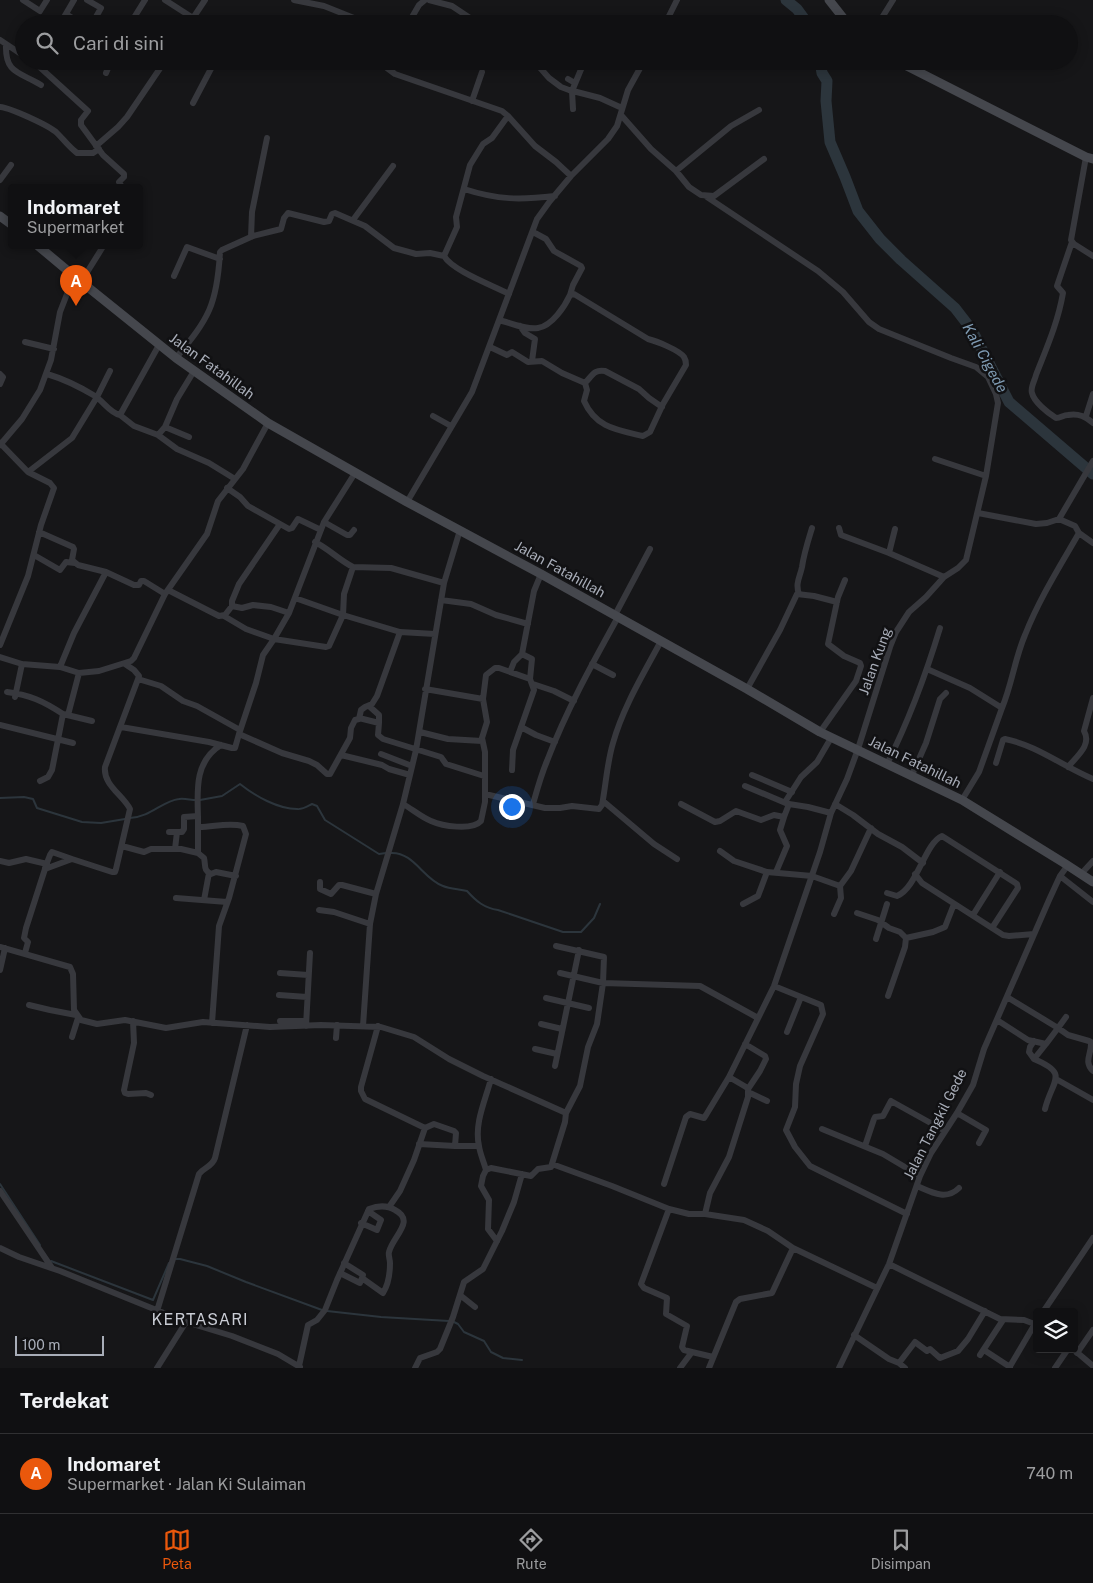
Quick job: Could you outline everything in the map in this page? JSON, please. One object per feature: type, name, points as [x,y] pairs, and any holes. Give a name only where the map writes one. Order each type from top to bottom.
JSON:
[{"type":"street","points":[[22,0],[40,11],[47,0]]},
{"type":"street","points":[[66,14],[74,0]]},
{"type":"street","points":[[87,0],[101,8],[98,15]]},
{"type":"street","points":[[136,15],[145,0]]},
{"type":"street","points":[[165,0],[184,15]]},
{"type":"street","points":[[197,15],[205,0]]},
{"type":"street","points":[[294,0],[324,6],[346,15]]},
{"type":"street","points":[[413,15],[418,5],[427,0],[454,3],[468,15]]},
{"type":"street","points":[[670,15],[677,0]]},
{"type":"street","points":[[830,0],[841,15]]},
{"type":"street","points":[[884,15],[893,0]]},
{"type":"street","points":[[0,40],[15,50]]},
{"type":"street","points":[[6,45],[6,57],[10,68],[41,85]]},
{"type":"street","points":[[43,70],[88,111],[80,123],[98,148],[124,174],[124,177],[119,182],[120,184]]},
{"type":"street","points":[[0,107],[16,111],[50,128],[77,153],[93,153],[127,116],[159,70]]},
{"type":"street","points":[[193,103],[210,70]]},
{"type":"street","points":[[391,70],[395,74],[498,109],[508,116],[535,146],[571,176]]},
{"type":"street","points":[[542,70],[561,87],[600,98],[622,111]]},
{"type":"street","points":[[573,109],[572,91],[581,70]]},
{"type":"street","points":[[407,502],[472,392],[508,294],[543,210],[571,176],[608,139],[617,126],[628,90],[639,70]]},
{"type":"street","points":[[915,70],[1090,158],[1072,242],[1057,286],[1063,293],[1060,309],[1052,336],[1035,377],[1032,393],[1034,398],[1056,418],[1068,415],[1086,416],[1093,423]]},
{"type":"street","points":[[472,101],[482,72]]},
{"type":"street","points":[[568,78],[575,83]]},
{"type":"street","points":[[676,171],[731,126],[759,110]]},
{"type":"street","name":"Jalan Kung","points":[[622,111],[651,149],[676,171],[689,187],[707,196],[818,271],[843,292],[869,322],[879,329],[951,358],[971,364],[982,371],[992,386],[998,404],[986,476],[966,560],[944,577],[909,612],[896,632],[858,749],[847,779],[831,813],[812,876],[774,986],[729,1077],[704,1118],[690,1114],[686,1117],[664,1184]]},
{"type":"street","points":[[444,256],[457,227],[456,217],[468,169],[483,144],[492,138],[508,116]]},
{"type":"street","points":[[251,236],[252,212],[267,138]]},
{"type":"street","points":[[707,196],[714,196],[764,159]]},
{"type":"street","points":[[0,180],[11,165]]},
{"type":"street","points":[[353,220],[393,166]]},
{"type":"street","points":[[464,189],[502,199],[528,200],[557,194]]},
{"type":"street","points":[[176,358],[200,329],[207,317],[216,291],[220,252],[225,247],[238,244],[251,236],[281,229],[285,215],[289,213],[321,222],[328,222],[332,214],[335,213],[365,226],[394,248],[416,254],[430,253],[444,256],[462,271],[508,294]]},
{"type":"street","points":[[499,320],[520,326],[539,328],[546,324],[563,308],[581,271],[581,266],[554,251],[548,245],[546,239],[533,232]]},
{"type":"street","points":[[1072,242],[1093,256]]},
{"type":"street","points":[[174,276],[187,247],[220,259]]},
{"type":"street","name":"Jalan Fatahillah","points":[[42,249],[159,345],[268,423],[407,502],[747,688],[831,738],[858,749],[962,800],[1092,879]]},
{"type":"street","points":[[0,644],[28,576],[39,532],[54,487],[27,470],[0,444],[22,418],[40,390],[54,349],[60,312],[77,279],[101,249]]},
{"type":"street","points":[[570,295],[577,295],[648,339],[655,340],[684,357],[686,365],[650,432],[646,436],[612,429],[602,424],[587,407],[584,400],[587,390],[585,383]]},
{"type":"street","points":[[520,326],[525,333],[535,339],[532,361]]},
{"type":"street","points":[[25,342],[54,349]]},
{"type":"street","points":[[120,415],[159,345]]},
{"type":"street","points":[[490,347],[506,355],[511,352],[527,361],[542,361],[562,373],[585,383]]},
{"type":"street","points":[[585,383],[594,372],[599,370],[605,371],[639,389],[662,407]]},
{"type":"street","points":[[27,470],[72,438],[97,397],[110,371]]},
{"type":"street","points":[[158,436],[165,427],[177,399],[194,371]]},
{"type":"street","points":[[0,374],[3,377],[0,384]]},
{"type":"street","points":[[47,374],[97,397],[116,414],[134,426],[158,436],[177,449],[235,479]]},
{"type":"street","points":[[1086,416],[1093,394]]},
{"type":"street","points":[[433,416],[451,426]]},
{"type":"street","points":[[0,657],[22,664],[60,667],[80,673],[99,671],[125,664],[134,658],[166,592],[207,534],[216,504],[243,469],[268,423]]},
{"type":"street","points":[[165,427],[189,436]]},
{"type":"street","points":[[935,459],[986,476]]},
{"type":"street","points":[[1059,519],[1093,460]]},
{"type":"street","points":[[121,728],[235,748],[256,683],[262,655],[274,639],[295,598],[324,522],[355,472]]},
{"type":"street","points":[[227,488],[240,497],[248,506],[291,529],[298,519],[320,530]]},
{"type":"street","points":[[978,513],[1036,524],[1059,519],[1075,526],[1079,533],[1093,543]]},
{"type":"street","points":[[324,522],[348,535],[354,530]]},
{"type":"street","points":[[224,616],[232,606],[232,601],[239,584],[280,524]]},
{"type":"street","points":[[799,594],[797,581],[802,568],[802,557],[812,528]]},
{"type":"street","points":[[839,528],[841,535],[944,577]]},
{"type":"street","points":[[889,553],[896,529]]},
{"type":"street","points":[[363,1026],[370,924],[376,894],[403,804],[416,750],[444,583],[460,530]]},
{"type":"street","points":[[39,532],[73,547],[72,558],[75,563]]},
{"type":"street","points":[[962,800],[979,772],[1008,693],[1024,636],[1044,595],[1079,533]]},
{"type":"street","points":[[315,542],[326,547],[346,564],[353,567],[391,568],[444,583]]},
{"type":"street","points":[[533,804],[546,762],[555,742],[650,549]]},
{"type":"street","points":[[34,555],[60,570],[66,562],[75,563],[106,572],[134,585],[139,585],[144,581],[217,615],[224,616],[246,629],[274,639],[326,647],[330,646],[343,615],[344,594],[353,567]]},
{"type":"street","points":[[60,667],[74,633],[106,572]]},
{"type":"street","points":[[510,672],[514,662],[522,654],[534,591],[541,574]]},
{"type":"street","points":[[820,732],[856,681],[861,666],[861,663],[844,656],[828,644],[837,602],[845,580]]},
{"type":"street","points":[[799,594],[837,602]]},
{"type":"street","points":[[747,688],[780,630],[796,596],[799,594]]},
{"type":"street","points":[[295,598],[400,632],[435,634]]},
{"type":"street","points":[[441,600],[471,604],[496,615],[528,624]]},
{"type":"street","points":[[232,606],[242,608],[253,606],[271,607],[288,613]]},
{"type":"street","points":[[887,764],[902,734],[927,669],[940,628]]},
{"type":"street","points":[[360,718],[361,710],[369,706],[377,696],[400,632]]},
{"type":"street","points":[[485,794],[556,808],[572,806],[596,810],[600,808],[603,801],[609,755],[613,740],[639,682],[661,641]]},
{"type":"street","points":[[512,770],[513,750],[534,690],[531,682],[532,659],[522,654]]},
{"type":"street","points":[[16,695],[22,664]]},
{"type":"street","points":[[25,953],[28,942],[24,938],[26,928],[52,852],[115,872],[129,817],[128,805],[116,792],[105,772],[105,767],[139,676],[125,664]]},
{"type":"street","points":[[592,664],[613,675]]},
{"type":"street","points":[[403,804],[431,821],[447,825],[472,827],[481,821],[485,794],[482,741],[487,722],[483,699],[486,675],[494,668],[510,672],[574,701]]},
{"type":"street","points":[[927,669],[970,688],[1002,708]]},
{"type":"street","points":[[40,781],[48,777],[52,770],[57,739],[80,673]]},
{"type":"street","points":[[138,679],[161,686],[183,701],[197,706],[240,732],[282,753],[309,761],[327,774],[330,774],[333,770],[350,738],[355,720],[360,718],[379,723]]},
{"type":"street","points":[[425,689],[483,699]]},
{"type":"street","points":[[7,692],[30,696],[66,714],[92,721]]},
{"type":"street","points":[[912,775],[926,743],[940,699],[946,693]]},
{"type":"street","points":[[1068,767],[1087,743],[1087,736],[1084,731],[1093,698]]},
{"type":"street","points":[[369,706],[379,716],[378,733],[380,737],[441,757],[446,764],[484,776]]},
{"type":"street","points":[[0,725],[73,743]]},
{"type":"street","points":[[521,727],[536,736],[555,742]]},
{"type":"street","points":[[420,732],[448,739],[482,741]]},
{"type":"street","points":[[776,872],[787,846],[780,830],[787,803],[801,777],[817,762],[831,738]]},
{"type":"street","points":[[996,763],[1003,740],[1005,739],[1016,741],[1093,779]]},
{"type":"street","points":[[198,853],[200,771],[212,751],[221,745]]},
{"type":"street","points":[[381,754],[412,766]]},
{"type":"street","points":[[341,755],[382,765],[410,776]]},
{"type":"street","points":[[752,776],[792,792]]},
{"type":"street","points":[[745,786],[787,803],[831,813]]},
{"type":"street","points":[[603,801],[654,844],[677,859]]},
{"type":"street","points":[[681,804],[715,822],[736,811],[761,820],[776,815],[784,817]]},
{"type":"street","points":[[835,804],[878,834],[902,847],[923,863]]},
{"type":"street","points":[[175,849],[173,832],[182,832],[184,830],[184,817],[198,816]]},
{"type":"street","points":[[199,827],[226,824],[243,826],[246,834],[236,876],[219,926],[212,1023]]},
{"type":"street","points":[[834,914],[841,898],[840,886],[851,871],[871,828]]},
{"type":"street","points":[[887,893],[898,896],[904,893],[938,837],[942,836],[1017,884],[1018,888],[992,928]]},
{"type":"street","points":[[122,846],[146,852],[151,849],[175,849],[198,853],[204,858],[205,870],[209,873]]},
{"type":"street","points":[[720,852],[734,861],[767,872],[812,876],[840,886]]},
{"type":"street","points":[[0,861],[9,863],[26,859],[46,866],[72,859]]},
{"type":"street","points":[[1081,874],[1093,862]]},
{"type":"street","name":"Jalan Tangkil Gede","points":[[839,1368],[889,1264],[920,1176],[973,1085],[984,1048],[1060,876],[1068,865]]},
{"type":"street","points":[[209,873],[216,872],[236,876]]},
{"type":"street","points":[[743,904],[758,896],[767,872]]},
{"type":"street","points":[[973,915],[1000,872]]},
{"type":"street","points":[[204,900],[209,873]]},
{"type":"street","points":[[915,874],[922,883],[1003,935],[1034,934]]},
{"type":"street","points":[[1060,876],[1093,902]]},
{"type":"street","points":[[320,882],[320,889],[331,894],[338,886],[342,885],[376,894]]},
{"type":"street","points":[[176,898],[227,902]]},
{"type":"street","points":[[876,940],[887,904]]},
{"type":"street","points":[[906,938],[945,927],[954,904]]},
{"type":"street","points":[[319,910],[334,912],[370,924]]},
{"type":"street","points":[[857,913],[900,932],[906,938]]},
{"type":"street","points":[[888,996],[904,950],[906,938]]},
{"type":"street","points":[[497,1241],[488,1229],[489,1200],[481,1186],[483,1176],[486,1170],[491,1168],[531,1176],[538,1169],[547,1168],[552,1164],[566,1113],[580,1086],[591,1037],[597,1024],[603,983],[604,957],[556,946]]},
{"type":"street","points":[[0,970],[3,947],[68,966],[73,974],[74,1010],[77,1016],[72,1037]]},
{"type":"street","points":[[555,1066],[578,950]]},
{"type":"street","points":[[306,1023],[310,953]]},
{"type":"street","points":[[280,973],[308,975]]},
{"type":"street","points":[[560,973],[603,983],[700,986],[758,1018]]},
{"type":"street","points":[[774,986],[821,1005],[823,1014],[797,1075],[795,1107],[786,1130],[788,1135],[810,1166],[907,1214]]},
{"type":"street","points":[[279,995],[307,997]]},
{"type":"street","points":[[787,1032],[801,997]]},
{"type":"street","points":[[1007,997],[1071,1036],[1091,1042],[1092,1046],[1087,1060],[1089,1067],[1093,1071]]},
{"type":"street","points":[[546,998],[589,1008]]},
{"type":"street","points":[[29,1005],[77,1016],[85,1022],[97,1024],[122,1020],[166,1028],[200,1022],[282,1027],[306,1023]]},
{"type":"street","points":[[1034,1059],[1066,1017]]},
{"type":"street","points":[[997,1020],[1028,1040],[1046,1044]]},
{"type":"street","points":[[133,1021],[134,1043],[124,1090],[125,1094],[151,1095]]},
{"type":"street","points":[[280,1022],[378,1026],[414,1037],[449,1059],[566,1113]]},
{"type":"street","points":[[541,1024],[562,1029]]},
{"type":"street","points":[[159,1305],[199,1174],[202,1170],[211,1166],[215,1158],[247,1025]]},
{"type":"street","points":[[336,1038],[337,1025]]},
{"type":"street","points":[[378,1026],[361,1087],[362,1095],[368,1101],[406,1117],[425,1128]]},
{"type":"street","points":[[1034,1041],[1029,1052],[1034,1059],[1055,1071],[1056,1079],[1048,1098],[1046,1109]]},
{"type":"street","points":[[705,1214],[710,1193],[732,1150],[748,1091],[766,1059],[765,1056],[745,1044]]},
{"type":"street","points":[[535,1049],[557,1054]]},
{"type":"street","points":[[729,1077],[748,1091],[767,1101]]},
{"type":"street","points":[[486,1170],[478,1146],[478,1127],[491,1079]]},
{"type":"street","points":[[1056,1079],[1093,1100]]},
{"type":"street","points":[[865,1146],[874,1119],[883,1116],[891,1101],[945,1131]]},
{"type":"street","points":[[958,1113],[985,1128],[986,1133],[979,1143]]},
{"type":"street","points":[[390,1207],[400,1191],[425,1128],[434,1124],[454,1131],[456,1133],[455,1146]]},
{"type":"street","points":[[822,1129],[883,1154],[920,1176]]},
{"type":"street","points":[[419,1144],[478,1146]]},
{"type":"street","points":[[552,1164],[669,1209],[689,1214],[705,1214],[744,1220],[768,1231],[792,1248],[877,1288]]},
{"type":"street","points":[[415,1368],[422,1357],[439,1351],[464,1281],[481,1270],[497,1241],[513,1205],[522,1174]]},
{"type":"street","points":[[917,1186],[941,1195],[954,1194],[959,1188]]},
{"type":"street","points":[[0,1191],[52,1268]]},
{"type":"street","points":[[0,1248],[19,1257],[159,1305],[186,1322],[232,1336],[278,1354],[300,1367],[308,1325],[317,1320],[324,1311],[361,1224],[368,1211],[378,1207],[390,1207],[402,1214],[404,1219],[399,1234],[389,1250],[390,1266],[385,1290],[382,1292],[362,1278],[360,1273],[344,1264]]},
{"type":"street","points":[[669,1209],[641,1284],[644,1288],[667,1298],[666,1314],[687,1326],[682,1347],[684,1350],[713,1358]]},
{"type":"street","points":[[361,1224],[377,1230],[381,1220],[368,1211]]},
{"type":"street","points":[[1046,1308],[1093,1238]]},
{"type":"street","points":[[709,1368],[736,1302],[749,1297],[772,1294],[792,1248]]},
{"type":"street","points":[[889,1264],[1003,1320],[1024,1320],[1033,1322]]},
{"type":"street","points":[[340,1273],[360,1283],[362,1278]]},
{"type":"street","points":[[460,1295],[475,1307]]},
{"type":"street","points":[[899,1363],[915,1342],[927,1351],[930,1349],[940,1358],[958,1351],[968,1339],[985,1311]]},
{"type":"street","points":[[1003,1320],[982,1353],[1010,1368],[1033,1328]]},
{"type":"street","points":[[157,1368],[186,1322]]},
{"type":"street","points":[[1078,1348],[1093,1330]]},
{"type":"street","points":[[854,1335],[905,1368]]},
{"type":"street","points":[[680,1368],[692,1352]]},
{"type":"street","points":[[1055,1368],[1065,1353]]},
{"type":"street","points":[[1077,1353],[1093,1366]]},
{"type":"waterway","points":[[786,0],[801,15]]},
{"type":"waterway","name":"Kali Cigede","points":[[822,70],[827,81],[826,101],[830,142],[858,211],[880,239],[955,308],[972,330],[1009,402],[1093,474]]},
{"type":"waterway","points":[[200,800],[222,796],[240,784],[260,797],[282,807],[299,809],[312,804],[317,806],[325,820],[379,854],[386,853]]},
{"type":"waterway","points":[[0,798],[24,797],[33,799],[37,808],[82,822],[101,823],[125,819]]},
{"type":"waterway","points":[[130,818],[144,815],[173,800],[196,800]]},
{"type":"waterway","points":[[391,853],[406,857],[436,883],[467,891],[484,906],[563,932],[581,932],[594,918],[600,904]]},
{"type":"waterway","points":[[0,1184],[40,1245]]},
{"type":"waterway","points":[[174,1259],[207,1266],[322,1310]]},
{"type":"waterway","points":[[51,1261],[153,1300],[169,1263]]},
{"type":"waterway","points":[[327,1311],[381,1317],[449,1321]]},
{"type":"waterway","points":[[454,1322],[464,1332],[484,1341],[491,1352],[503,1358],[522,1360]]},
{"type":"place","name":"Indomaret","points":[[76,306]]},
{"type":"district","name":"KERTASARI","points":[[200,1319]]}]
